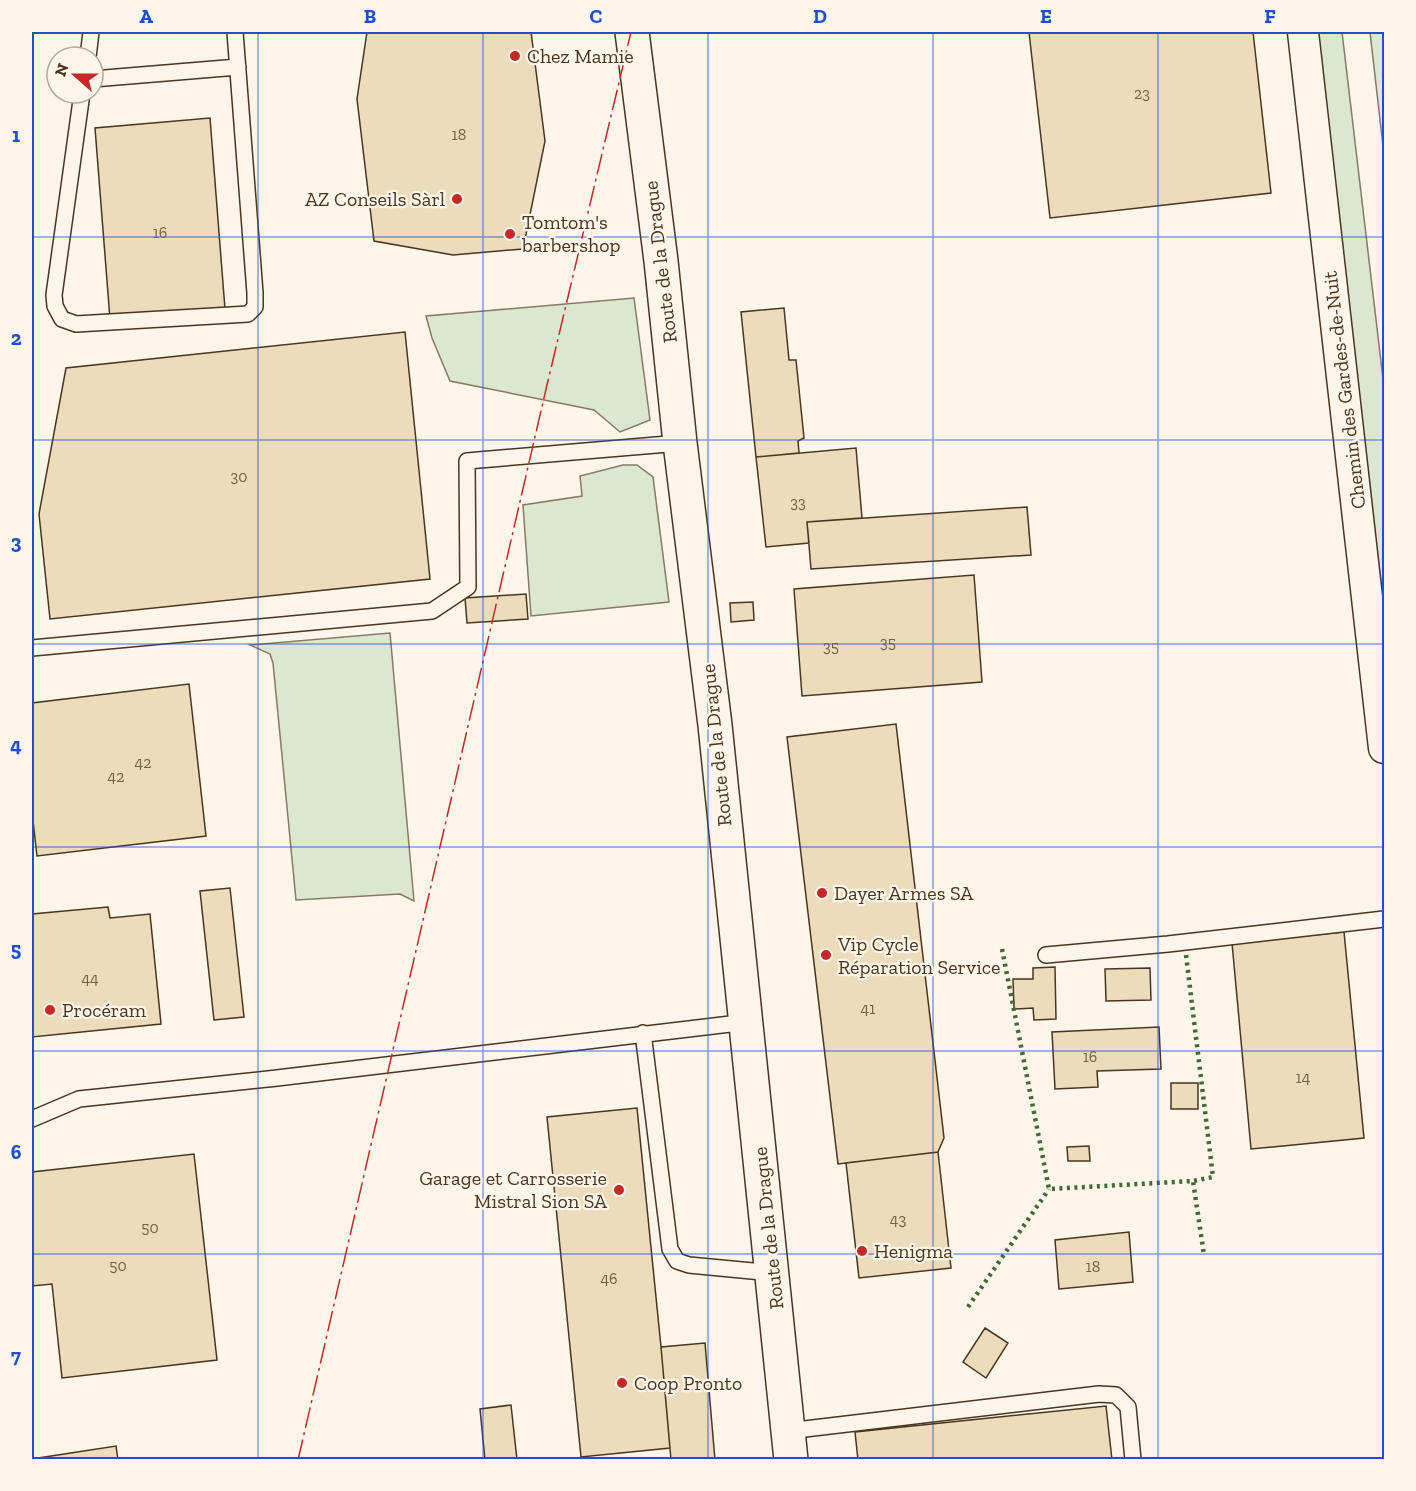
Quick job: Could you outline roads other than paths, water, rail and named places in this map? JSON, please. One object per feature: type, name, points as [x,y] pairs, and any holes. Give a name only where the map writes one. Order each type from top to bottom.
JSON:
[{"type":"street","name":"Route de la Drague","points":[[632,32],[715,725],[790,1445]]},
{"type":"street","name":"Chemin des Gardes-de-Nuit","points":[[1303,32],[1384,748]]},
{"type":"lane","points":[[80,105],[54,295],[55,306],[62,320],[76,324],[248,314],[255,307],[255,293],[236,32]]},
{"type":"lane","points":[[105,78],[238,67]]},
{"type":"lane","points":[[32,648],[432,611],[468,587],[467,461],[680,443]]},
{"type":"lane","points":[[1046,956],[1384,919]]},
{"type":"lane","points":[[32,1119],[79,1099],[277,1078],[747,1022]]},
{"type":"lane","points":[[643,1033],[670,1249],[678,1261],[689,1265],[773,1273]]},
{"type":"lane","points":[[790,1445],[1099,1394],[1116,1395],[1128,1407],[1133,1460]]},
{"type":"place","name":"Chez Mamie","points":[[515,56]]},
{"type":"place","name":"AZ Conseils Sàrl","points":[[457,199]]},
{"type":"place","name":"Tomtom's barbershop","points":[[510,234]]},
{"type":"place","name":"Dayer Armes SA","points":[[822,893]]},
{"type":"place","name":"Vip Cycle Réparation Service","points":[[826,955]]},
{"type":"place","name":"Procéram","points":[[50,1010]]},
{"type":"place","name":"Garage et Carrosserie Mistral Sion SA","points":[[619,1190]]},
{"type":"place","name":"Henigma","points":[[862,1251]]},
{"type":"place","name":"Coop Pronto","points":[[622,1383]]}]
